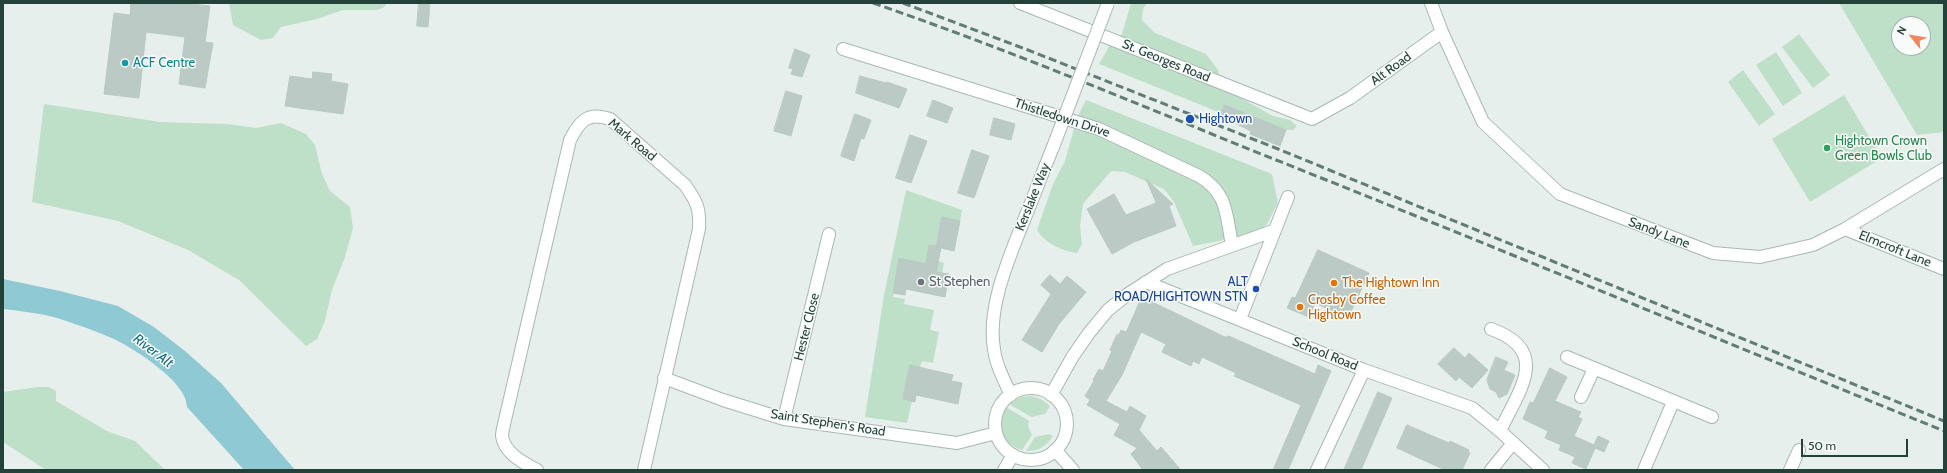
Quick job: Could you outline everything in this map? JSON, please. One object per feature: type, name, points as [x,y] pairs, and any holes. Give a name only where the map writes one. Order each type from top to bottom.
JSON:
[{"type":"street","name":"St. Georges Road","points":[[1020,3],[1312,119]]},
{"type":"street","name":"Kerslake Way","points":[[1011,395],[1000,370],[994,349],[994,317],[1000,285],[1009,257],[1108,3]]},
{"type":"street","points":[[1431,3],[1442,32]]},
{"type":"street","name":"Alt Road","points":[[1312,119],[1350,98],[1442,32]]},
{"type":"street","name":"Sandy Lane","points":[[1442,32],[1483,122],[1560,194],[1713,254],[1760,257],[1813,245],[1845,229],[1944,169]]},
{"type":"street","name":"Thistledown Drive","points":[[843,49],[1099,129],[1199,176],[1211,184],[1220,194],[1225,208],[1232,245]]},
{"type":"street","name":"Mark Road","points":[[537,470],[518,459],[508,448],[502,436],[570,140],[577,126],[585,120],[598,115],[610,119],[685,185],[694,197],[700,213],[699,229],[644,470]]},
{"type":"street","points":[[1240,320],[1288,197]]},
{"type":"street","name":"Elmcroft Lane","points":[[1845,229],[1944,269]]},
{"type":"street","points":[[1051,395],[1073,356],[1108,310],[1146,282],[1167,269],[1274,231]]},
{"type":"street","name":"Hester Close","points":[[784,419],[829,234]]},
{"type":"street","name":"School Road","points":[[1146,282],[1364,370],[1472,408],[1543,470]]},
{"type":"street","points":[[1490,329],[1510,338],[1526,359],[1527,371],[1524,381],[1500,431]]},
{"type":"street","points":[[1567,357],[1712,417]]},
{"type":"street","points":[[1582,397],[1594,369]]},
{"type":"street","points":[[1317,470],[1364,370]]},
{"type":"street","name":"Saint Stephen's Road","points":[[664,378],[723,400],[784,419],[957,443],[996,433]]},
{"type":"street","points":[[1021,390],[1042,390],[1051,395],[1062,407],[1066,422],[1064,437],[1055,450],[1046,456],[1035,460],[1024,459],[1013,455],[1002,446],[996,433],[995,422],[997,412],[1003,402],[1011,395],[1021,390]]},
{"type":"street","points":[[1644,470],[1674,402]]},
{"type":"street","points":[[1490,470],[1513,443]]},
{"type":"street","points":[[1055,450],[1073,470]]},
{"type":"street","points":[[1790,470],[1798,450]]},
{"type":"street","points":[[1004,470],[1013,455]]},
{"type":"green space","points":[[229,3],[387,3],[383,8],[377,10],[343,10],[317,19],[281,27],[273,38],[261,40],[233,25]]},
{"type":"green space","points":[[1131,3],[1147,3],[1143,9],[1142,20],[1155,33],[1206,54],[1218,70],[1221,83],[1230,92],[1273,116],[1290,120],[1297,126],[1293,130],[1286,130],[1225,105],[1221,113],[1099,64],[1110,45],[1122,34]]},
{"type":"green space","points":[[1839,3],[1944,3],[1944,132],[1917,135]]},
{"type":"green space","points":[[1799,34],[1830,75],[1813,88],[1782,47]]},
{"type":"green space","points":[[1776,52],[1802,93],[1783,106],[1756,65]]},
{"type":"green space","points":[[1743,70],[1775,114],[1759,126],[1728,82]]},
{"type":"green space","name":"Hightown Crown Green Bowls Club","points":[[1844,95],[1882,158],[1810,202],[1772,139]]},
{"type":"green space","points":[[1086,100],[1272,174],[1278,203],[1267,224],[1258,232],[1245,236],[1193,246],[1174,202],[1164,189],[1125,172],[1111,171],[1083,204],[1080,226],[1082,244],[1077,253],[1060,249],[1050,243],[1037,230],[1053,184],[1065,161],[1077,118]]},
{"type":"green space","points":[[44,104],[160,122],[227,124],[256,128],[281,123],[306,134],[315,145],[322,174],[330,191],[350,207],[353,228],[345,257],[332,290],[325,321],[317,339],[306,346],[239,280],[188,250],[118,221],[32,202]]},
{"type":"green space","points":[[906,190],[962,210],[960,221],[942,217],[936,246],[929,245],[940,253],[938,261],[944,263],[942,273],[911,267],[899,259],[893,297],[905,299],[904,304],[934,310],[930,330],[939,332],[933,363],[922,361],[920,367],[910,365],[903,399],[912,401],[907,423],[865,417],[884,295]]},
{"type":"green space","points":[[49,387],[56,391],[56,401],[107,431],[135,441],[165,470],[46,470],[3,442],[3,392]]},
{"type":"green space","points":[[1031,396],[1041,399],[1050,406],[1045,414],[1031,417],[1009,404],[1021,397]]},
{"type":"green space","points":[[1006,407],[1029,421],[1028,426],[1032,435],[1022,450],[1010,443],[1003,433],[1001,420]]},
{"type":"green space","points":[[1049,434],[1053,436],[1048,443],[1038,449],[1026,451],[1035,437]]},
{"type":"water","name":"River Alt","points":[[3,279],[60,291],[118,306],[154,327],[185,351],[221,383],[295,470],[244,470],[187,407],[185,398],[179,388],[159,368],[134,350],[93,330],[50,316],[3,309]]},
{"type":"building","name":"ACF Centre","points":[[131,3],[180,3],[210,6],[205,42],[213,43],[205,88],[179,84],[185,37],[146,32],[139,98],[104,94],[114,13],[130,15]]},
{"type":"building","points":[[419,3],[430,3],[428,27],[417,26]]},
{"type":"building","points":[[795,49],[810,55],[802,77],[791,74],[793,69],[789,68]]},
{"type":"building","points":[[313,72],[332,74],[331,81],[348,84],[343,114],[285,106],[290,76],[312,79]]},
{"type":"building","points":[[860,76],[887,82],[907,89],[899,108],[856,93]]},
{"type":"building","points":[[786,91],[802,96],[791,136],[774,131]]},
{"type":"building","points":[[933,100],[953,108],[947,123],[927,116]]},
{"type":"building","points":[[1225,105],[1286,130],[1280,146],[1250,134],[1251,131],[1220,116]]},
{"type":"building","points":[[855,114],[871,120],[864,139],[861,138],[854,161],[841,156]]},
{"type":"building","points":[[994,118],[1015,124],[1011,140],[990,135]]},
{"type":"building","points":[[910,135],[927,141],[911,183],[896,178]]},
{"type":"building","points":[[972,150],[989,156],[974,198],[958,193]]},
{"type":"building","points":[[1146,179],[1173,204],[1169,206],[1176,226],[1134,242],[1112,254],[1087,209],[1114,194],[1126,215],[1156,203]]},
{"type":"building","points":[[942,217],[960,221],[954,251],[941,248],[936,272],[949,274],[945,297],[906,289],[905,295],[893,293],[899,258],[926,264],[929,245],[936,246]]},
{"type":"building","name":"The Hightown Inn","points":[[1318,250],[1369,273],[1348,318],[1315,303],[1309,317],[1287,308],[1292,297],[1295,298]]},
{"type":"building","points":[[1050,275],[1060,284],[1067,276],[1086,292],[1059,324],[1042,352],[1022,340],[1051,294],[1041,285]]},
{"type":"building","points":[[1142,297],[1227,338],[1227,336],[1231,337],[1315,374],[1318,365],[1331,371],[1288,470],[1273,470],[1301,405],[1234,376],[1236,373],[1202,357],[1199,364],[1193,361],[1191,366],[1162,352],[1166,344],[1141,332],[1122,375],[1106,401],[1127,412],[1130,406],[1146,416],[1139,430],[1157,451],[1161,447],[1181,470],[1143,470],[1131,454],[1137,448],[1114,435],[1120,424],[1087,405],[1090,400],[1085,396],[1094,381],[1093,380],[1099,369],[1103,371],[1112,351],[1110,350],[1117,334],[1119,335],[1121,330],[1126,332]]},
{"type":"building","points":[[1454,348],[1465,358],[1469,353],[1488,370],[1472,388],[1459,377],[1456,381],[1438,364]]},
{"type":"building","points":[[1496,357],[1508,362],[1504,370],[1515,375],[1507,394],[1499,398],[1496,392],[1490,389],[1487,380]]},
{"type":"building","points":[[910,365],[953,375],[951,381],[962,383],[958,404],[916,395],[915,402],[903,399]]},
{"type":"building","points":[[1550,368],[1567,377],[1555,401],[1581,412],[1578,417],[1582,419],[1574,436],[1594,445],[1598,436],[1609,441],[1604,452],[1595,448],[1586,469],[1572,463],[1575,457],[1559,450],[1561,445],[1545,438],[1548,431],[1523,419],[1530,402],[1533,403]]},
{"type":"building","points":[[1378,392],[1392,398],[1361,470],[1344,470]]},
{"type":"building","points":[[1407,425],[1449,443],[1450,441],[1469,450],[1468,452],[1470,453],[1462,470],[1445,470],[1397,448]]},
{"type":"railway","points":[[873,3],[1016,55],[1944,431]]},
{"type":"railway","points":[[903,3],[1028,50],[1278,149],[1944,421]]},
{"type":"place","name":"ACF Centre","points":[[125,63]]},
{"type":"place","name":"Hightown","points":[[1190,119]]},
{"type":"place","name":"Hightown Crown Green Bowls Club","points":[[1827,148]]},
{"type":"place","name":"St Stephen","points":[[921,282]]},
{"type":"place","name":"The Hightown Inn","points":[[1334,283]]},
{"type":"place","name":"ALT ROAD/HIGHTOWN STN","points":[[1256,289]]},
{"type":"place","name":"Crosby Coffee Hightown","points":[[1300,307]]}]
